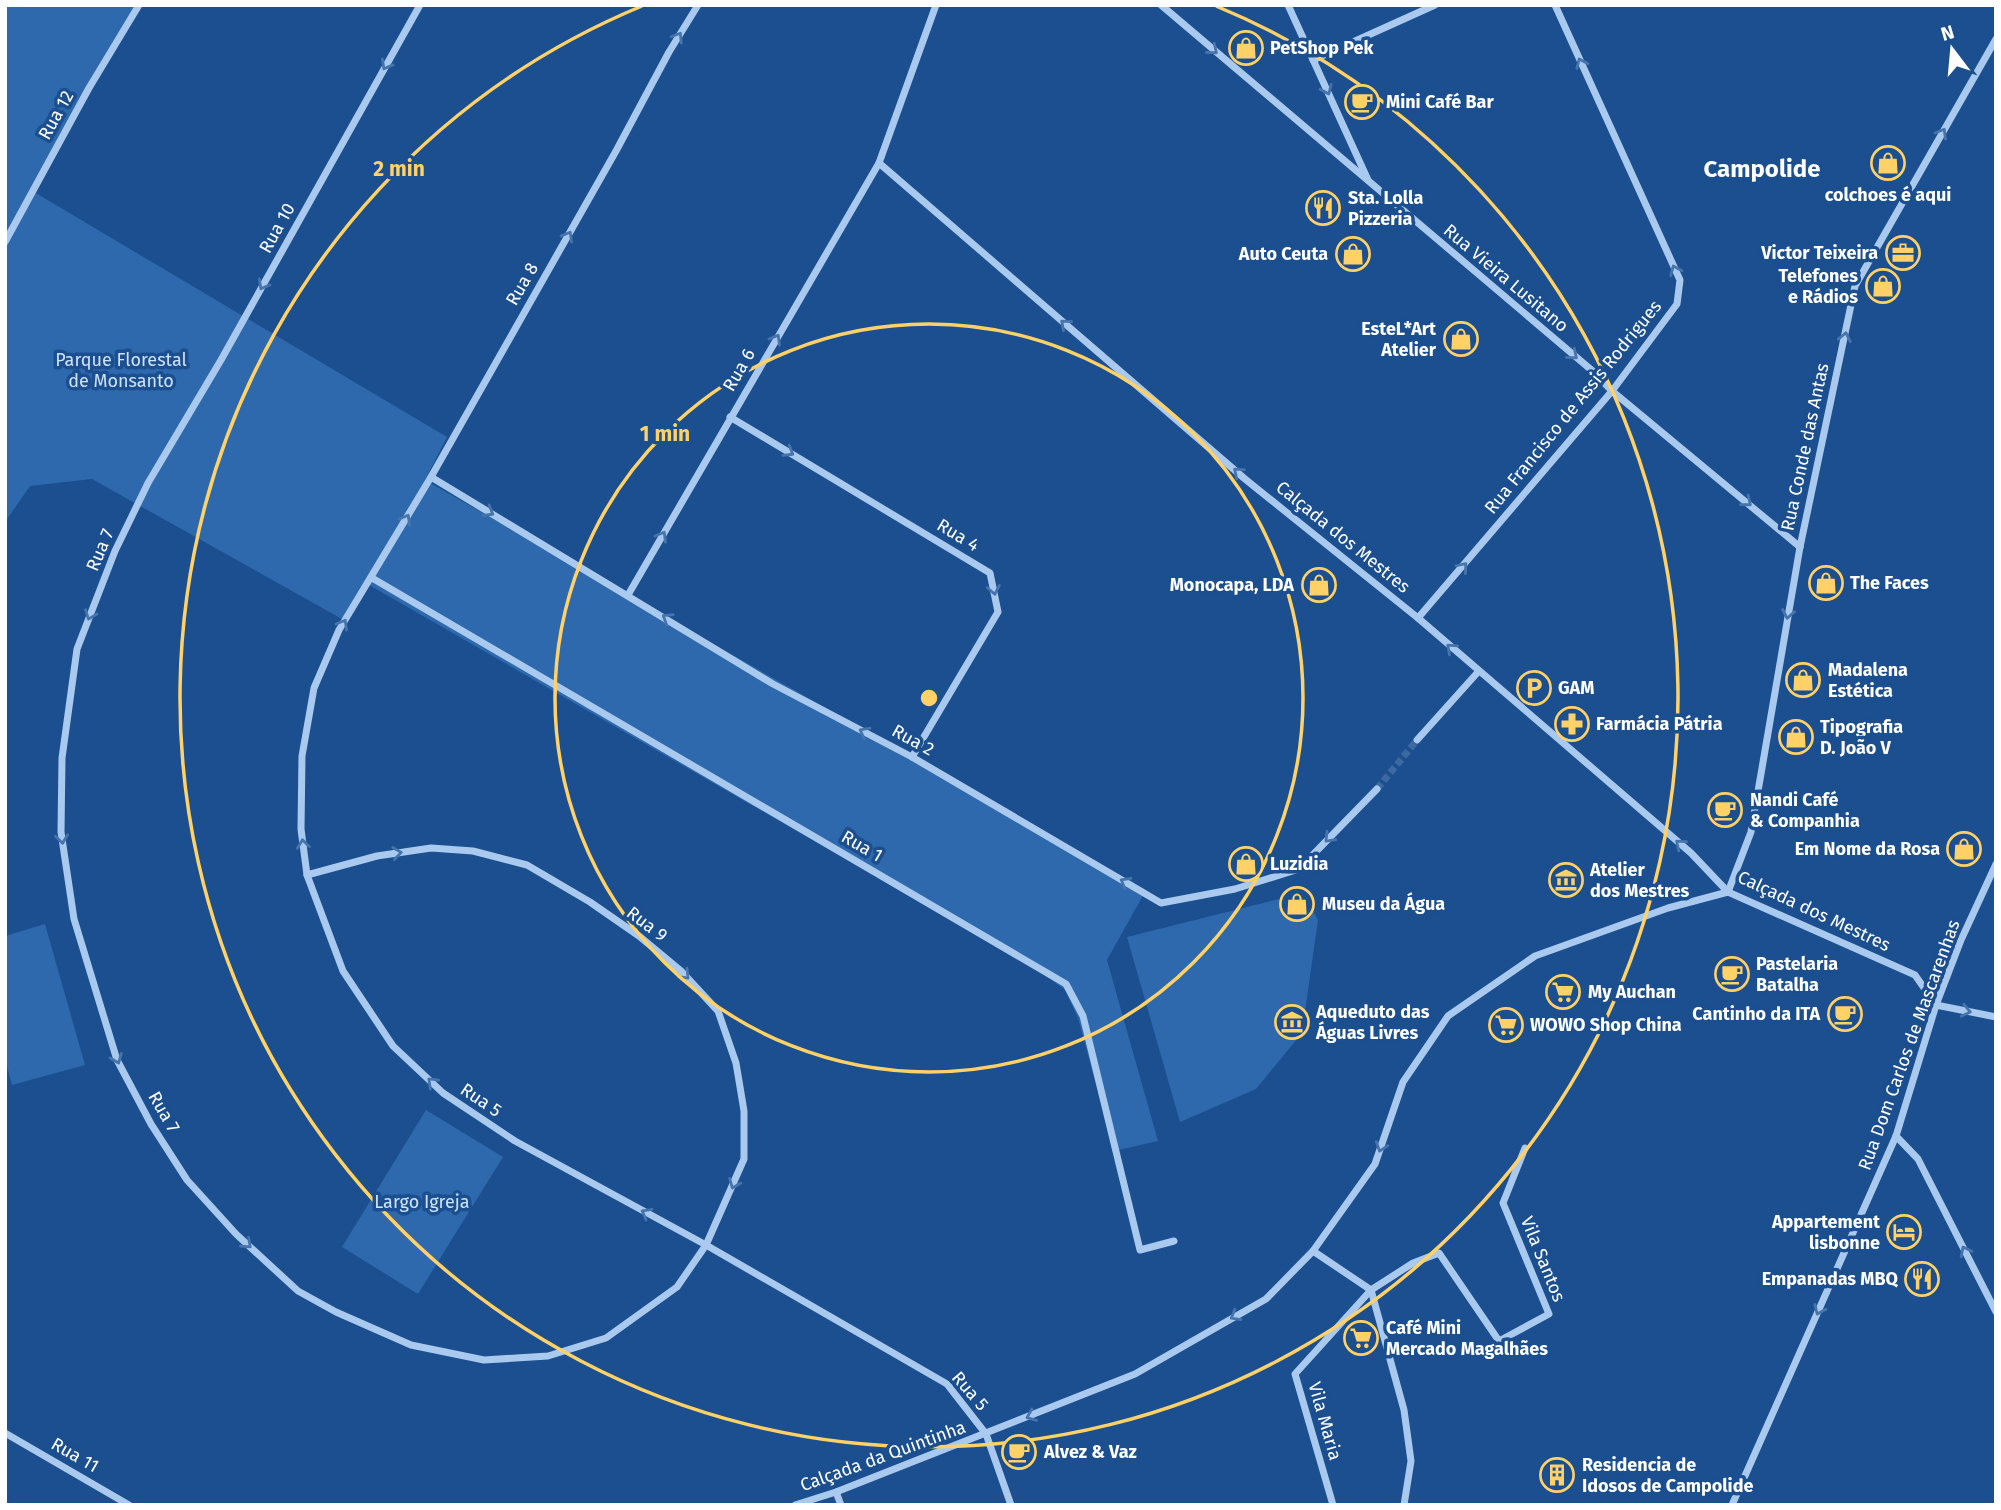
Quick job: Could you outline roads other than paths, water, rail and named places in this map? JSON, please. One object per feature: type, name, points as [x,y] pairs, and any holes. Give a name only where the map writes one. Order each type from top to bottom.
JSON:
[{"type":"street","name":"Rua 12","points":[[5,242],[89,88],[139,5]]},
{"type":"street","name":"Rua 10","points":[[159,464],[221,360],[419,5]]},
{"type":"street","name":"Rua 8","points":[[372,578],[698,5]]},
{"type":"street","points":[[879,163],[936,5]]},
{"type":"street","name":"Rua Vieira Lusitano","points":[[1161,5],[1595,373],[1612,391],[1800,547]]},
{"type":"street","points":[[1288,5],[1370,184]]},
{"type":"street","points":[[1313,60],[1434,5]]},
{"type":"street","name":"Rua Francisco de Assis Rodrigues","points":[[1418,618],[1612,391],[1677,304],[1680,280],[1555,5]]},
{"type":"street","name":"Rua Conde das Antas","points":[[1728,892],[1751,832],[1800,547],[1856,286],[1996,39]]},
{"type":"street","name":"Rua 6","points":[[628,595],[879,163]]},
{"type":"street","name":"Calçada dos Mestres","points":[[879,163],[1245,479],[1418,618],[1691,853],[1728,892],[1915,975],[1936,1004]]},
{"type":"street","name":"Rua 4","points":[[730,417],[990,573],[998,612],[912,757]]},
{"type":"street","name":"Rua 7","points":[[159,464],[115,551],[77,649],[62,758],[61,832],[74,919],[117,1060],[151,1124],[187,1180],[236,1234],[298,1291],[336,1312],[411,1345],[484,1360],[548,1356],[607,1338],[677,1287],[706,1245]]},
{"type":"street","name":"Rua 2","points":[[431,477],[773,684],[912,757],[1161,903],[1235,889],[1299,869],[1377,789]]},
{"type":"street","name":"Rua 5","points":[[372,578],[339,630],[314,688],[302,755],[301,829],[307,875],[343,971],[393,1046],[443,1093],[515,1141],[706,1245],[947,1384],[986,1434],[1011,1505]]},
{"type":"street","name":"Rua 1","points":[[372,578],[1066,984],[1083,1016],[1140,1250],[1174,1241]]},
{"type":"street","points":[[1417,740],[1478,672]]},
{"type":"street","name":"Rua 9","points":[[307,875],[377,856],[431,848],[473,851],[527,865],[590,902],[639,936],[681,971],[718,1011],[736,1063],[744,1111],[744,1159],[706,1245]]},
{"type":"street","name":"Rua Dom Carlos de Mascarenhas","points":[[1732,1505],[1896,1136],[1936,1004],[1961,940],[1996,864]]},
{"type":"street","name":"Calçada da Quintinha","points":[[795,1505],[836,1492],[1136,1374],[1266,1299],[1313,1251],[1375,1164],[1403,1082],[1448,1016],[1535,956],[1668,908],[1728,892]]},
{"type":"street","points":[[1936,1004],[1996,1017]]},
{"type":"street","points":[[1896,1136],[1918,1159],[1996,1312]]},
{"type":"street","name":"Vila Santos","points":[[1371,1290],[1413,1263],[1439,1253],[1499,1341],[1549,1314],[1503,1203],[1525,1148]]},
{"type":"street","points":[[1313,1251],[1371,1290],[1404,1410],[1411,1461],[1404,1505]]},
{"type":"street","name":"Vila Maria","points":[[1333,1505],[1295,1374],[1371,1290]]},
{"type":"street","name":"Rua 11","points":[[5,1433],[129,1505]]},
{"type":"street","points":[[836,1492],[841,1505]]},
{"type":"tunnel","points":[[1377,789],[1417,740]]},
{"type":"place","name":"PetShop Pek","points":[[1246,48]]},
{"type":"place","name":"Mini Café Bar","points":[[1362,102]]},
{"type":"place","name":"colchoes é aqui","points":[[1888,163]]},
{"type":"place","name":"Sta. Lolla Pizzeria","points":[[1323,208]]},
{"type":"place","name":"Victor Teixeira","points":[[1903,253]]},
{"type":"place","name":"Auto Ceuta","points":[[1353,254]]},
{"type":"place","name":"Telefones e Rádios","points":[[1883,286]]},
{"type":"place","name":"EsteL*Art Atelier","points":[[1461,339]]},
{"type":"place","name":"The Faces","points":[[1826,583]]},
{"type":"place","name":"Monocapa, LDA","points":[[1319,585]]},
{"type":"place","name":"Madalena Estética","points":[[1803,680]]},
{"type":"place","name":"GAM","points":[[1534,688]]},
{"type":"place","name":"Farmácia Pátria","points":[[1572,724]]},
{"type":"place","name":"Tipografia D. João V","points":[[1796,737]]},
{"type":"place","name":"Nandi Café & Companhia","points":[[1725,810]]},
{"type":"place","name":"Em Nome da Rosa","points":[[1964,849]]},
{"type":"place","name":"Luzidia","points":[[1246,864]]},
{"type":"place","name":"Atelier dos Mestres","points":[[1566,880]]},
{"type":"place","name":"Museu da Água","points":[[1297,904]]},
{"type":"place","name":"Pastelaria Batalha","points":[[1732,974]]},
{"type":"place","name":"My Auchan","points":[[1563,992]]},
{"type":"place","name":"Cantinho da ITA","points":[[1845,1014]]},
{"type":"place","name":"Aqueduto das Águas Livres","points":[[1292,1022]]},
{"type":"place","name":"WOWO Shop China","points":[[1506,1025]]},
{"type":"place","name":"Appartement lisbonne","points":[[1904,1232]]},
{"type":"place","name":"Empanadas MBQ","points":[[1922,1279]]},
{"type":"place","name":"Café Mini Mercado Magalhães","points":[[1361,1338]]},
{"type":"place","name":"Alvez & Vaz","points":[[1019,1452]]},
{"type":"place","name":"Residencia de Idosos de Campolide","points":[[1557,1475]]},
{"type":"district","name":"Campolide","points":[[1762,169]]},
{"type":"park label","name":"Parque Florestal de Monsanto","points":[[121,370]]},
{"type":"park label","name":"Largo Igreja","points":[[422,1202]]}]
